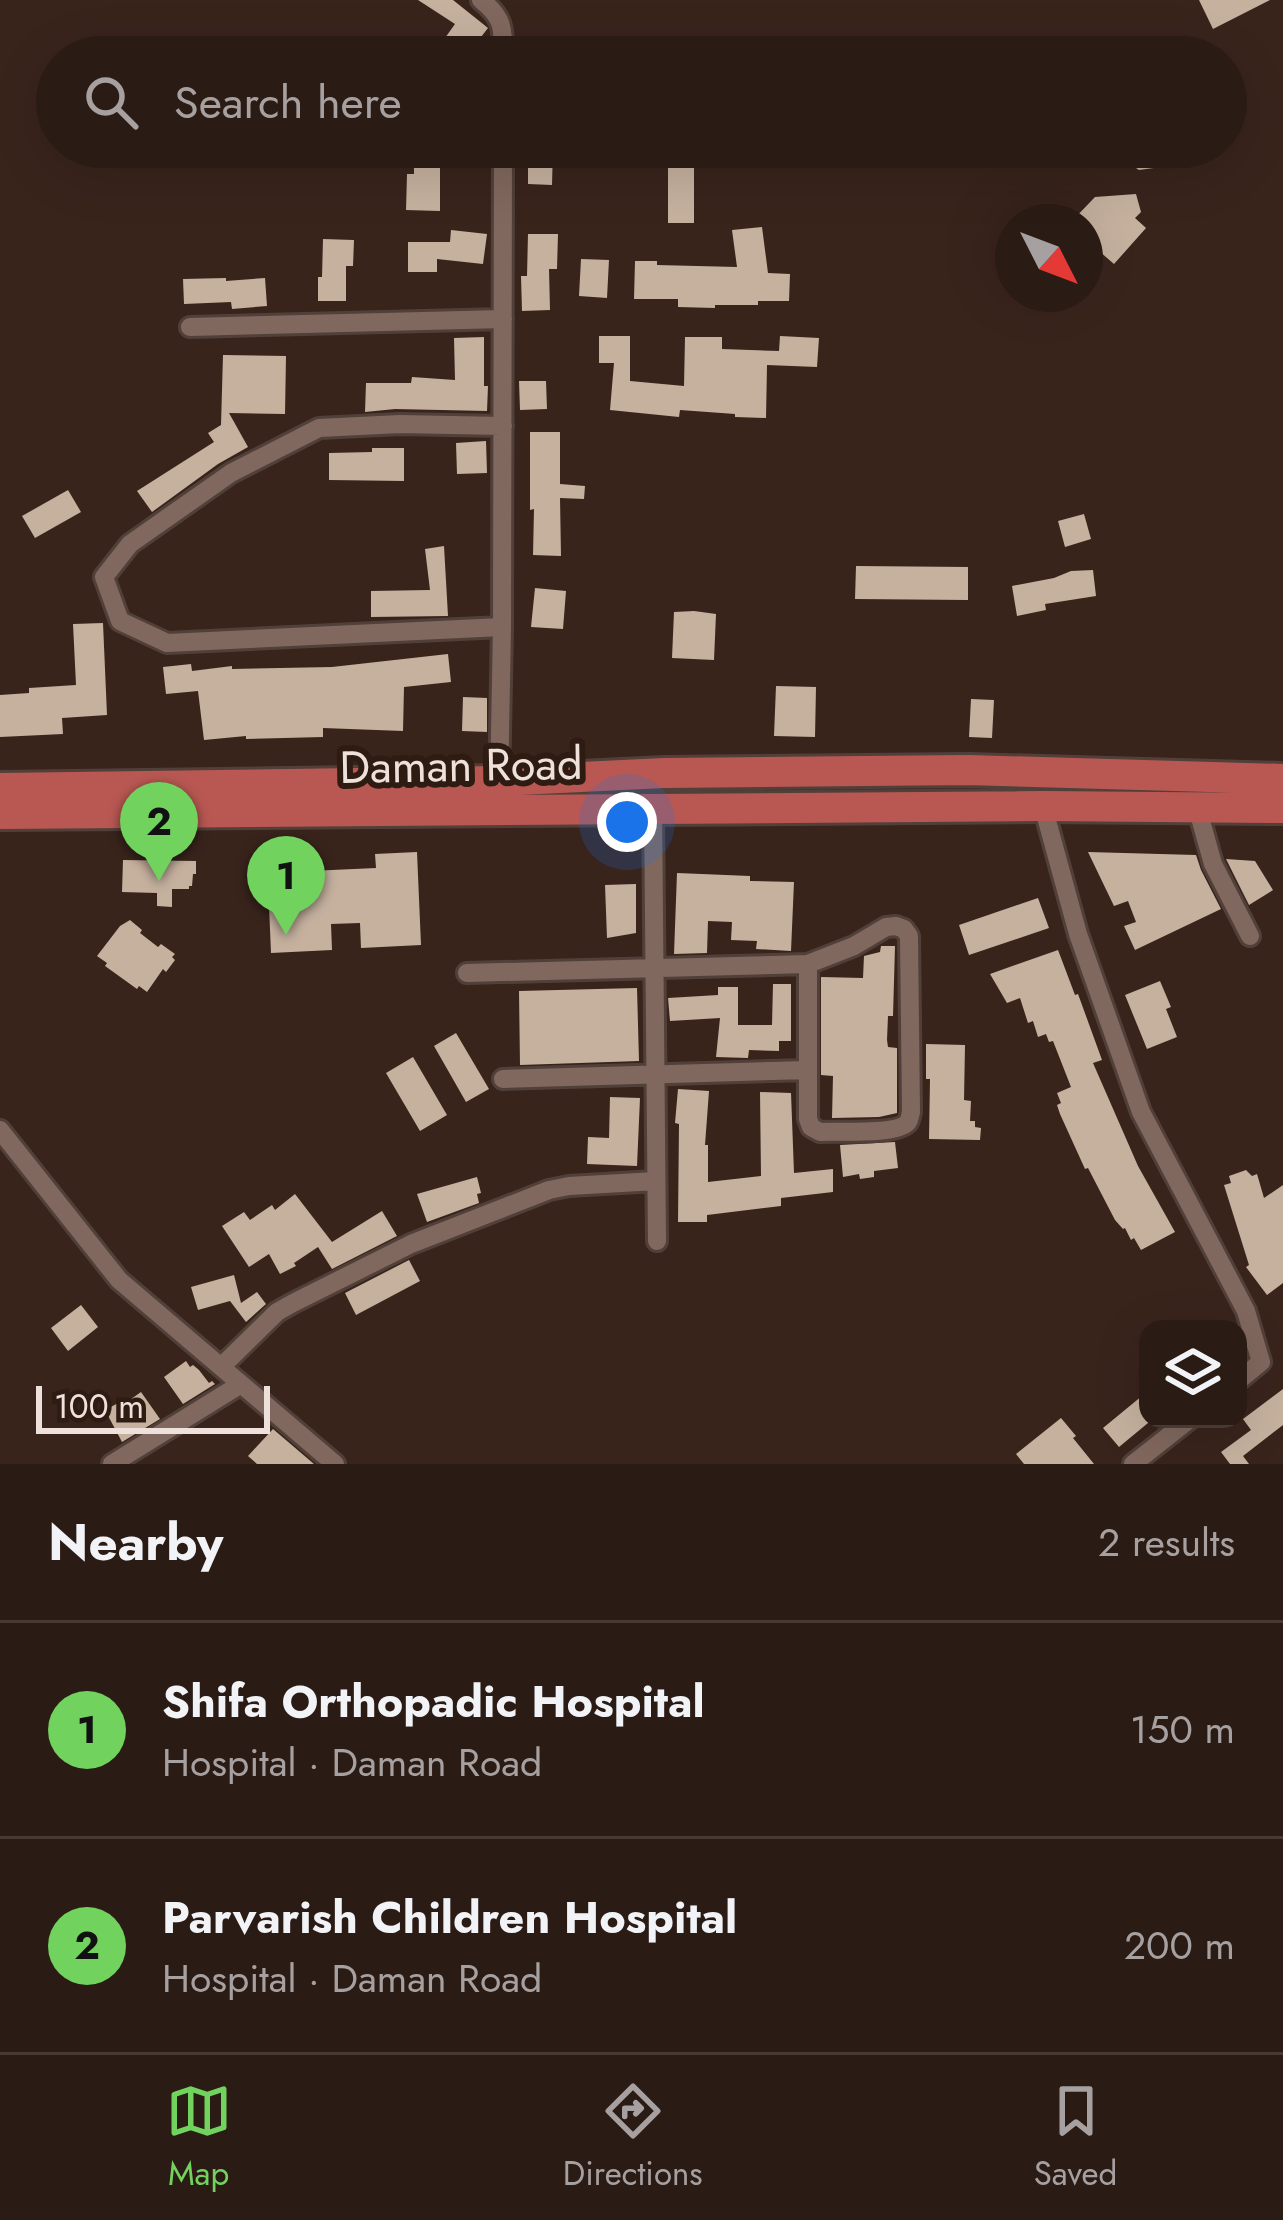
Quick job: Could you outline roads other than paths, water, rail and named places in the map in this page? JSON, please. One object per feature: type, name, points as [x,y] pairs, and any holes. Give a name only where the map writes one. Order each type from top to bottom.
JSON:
[{"type":"main road","points":[[0,788],[498,795],[664,773],[944,770],[1283,779]]},
{"type":"main road","name":"Daman Road","points":[[0,814],[498,795],[653,808],[1283,808]]},
{"type":"street","points":[[481,0],[497,14],[502,36]]},
{"type":"street","points":[[498,795],[502,168]]},
{"type":"street","points":[[190,327],[502,319]]},
{"type":"street","points":[[502,426],[319,428],[231,473],[130,544],[104,577],[121,621],[167,643],[502,627]]},
{"type":"street","points":[[1043,806],[1078,934],[1142,1112],[1246,1311],[1261,1362],[1247,1374]]},
{"type":"street","points":[[1197,807],[1213,864],[1250,936]]},
{"type":"street","points":[[653,808],[657,1241]]},
{"type":"street","points":[[467,974],[808,964],[886,927],[904,929],[909,936],[911,1112],[903,1127],[820,1132],[812,1127],[808,1119],[808,964]]},
{"type":"street","points":[[503,1079],[808,1070]]},
{"type":"street","points":[[0,1130],[119,1280],[335,1464]]},
{"type":"street","points":[[221,1367],[278,1312],[412,1244],[549,1190],[656,1181]]},
{"type":"street","points":[[112,1464],[241,1384]]},
{"type":"street","points":[[1133,1464],[1179,1428]]},
{"type":"place","name":"Parvarish Children Hospital","points":[[159,881]]},
{"type":"place","name":"Shifa Orthopadic Hospital","points":[[286,935]]}]
